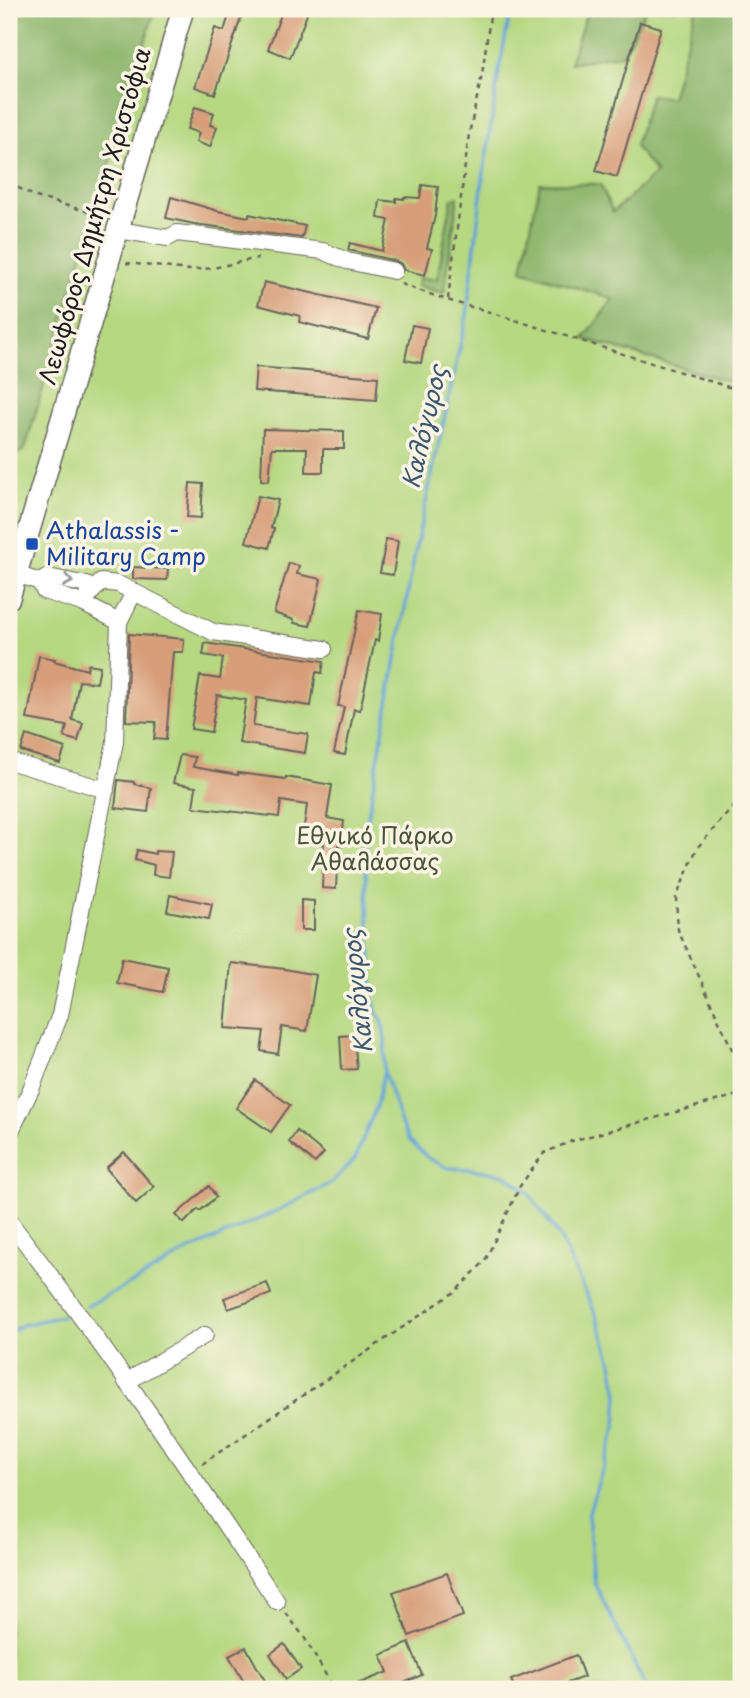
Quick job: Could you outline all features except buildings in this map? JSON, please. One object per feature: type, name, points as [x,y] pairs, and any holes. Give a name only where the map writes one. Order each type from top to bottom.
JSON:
[{"type":"main road","name":"Λεωφόρος Δημήτρη Χριστόφια","points":[[9,598],[183,9]]},
{"type":"lane","points":[[120,226],[168,238],[177,233],[296,250],[323,251],[392,276]]},
{"type":"lane","points":[[16,574],[40,582],[48,577],[87,585],[86,599]]},
{"type":"lane","points":[[86,599],[101,582],[118,584],[213,632],[324,649]]},
{"type":"lane","points":[[9,1135],[31,1089],[60,1015],[115,742],[119,622],[134,592]]},
{"type":"lane","points":[[86,599],[119,622]]},
{"type":"lane","points":[[9,761],[106,790]]},
{"type":"lane","points":[[9,1221],[50,1274],[190,1472],[277,1602]]},
{"type":"lane","points":[[126,1382],[205,1335]]},
{"type":"path","points":[[448,299],[469,134],[482,75],[491,9]]},
{"type":"path","points":[[9,183],[36,197],[120,226]]},
{"type":"path","points":[[109,261],[178,270],[213,268],[262,258]]},
{"type":"path","points":[[392,276],[458,304],[741,391]]},
{"type":"path","points":[[741,798],[697,848],[676,898],[678,930],[741,1069]]},
{"type":"path","points":[[190,1472],[456,1291],[485,1261],[520,1186],[544,1153],[572,1141],[741,1094]]},
{"type":"path","points":[[277,1602],[304,1637],[334,1689]]},
{"type":"green space","name":"Εθνικό Πάρκο Αθαλάσσας","points":[[9,9],[741,9],[741,1689],[9,1689]]},
{"type":"green space","points":[[9,9],[155,9],[25,449],[9,460]]},
{"type":"green space","points":[[588,9],[646,9],[623,54],[570,63]]},
{"type":"green space","points":[[696,9],[741,9],[741,385],[584,339],[613,299],[522,270],[540,183],[600,184],[613,212],[656,173],[635,146],[651,95],[671,98]]},
{"type":"green space","points":[[458,197],[444,293],[417,286],[419,278],[437,279],[452,198]]},
{"type":"waterway","name":"Καλόγυρος","points":[[511,9],[483,178],[467,315],[416,547],[364,839],[373,997],[376,1012],[382,1020],[385,1040],[384,1071],[409,1140],[428,1158],[448,1168],[506,1175],[528,1192],[559,1236],[595,1313],[611,1358],[618,1394],[616,1427],[588,1515],[594,1582],[647,1689]]},
{"type":"waterway","points":[[87,1306],[184,1253],[331,1183],[355,1159],[376,1107],[383,1074]]},
{"type":"waterway","points":[[9,1333],[22,1325],[63,1316]]},
{"type":"place","name":"Athalassis - Military Camp","points":[[32,544]]}]
